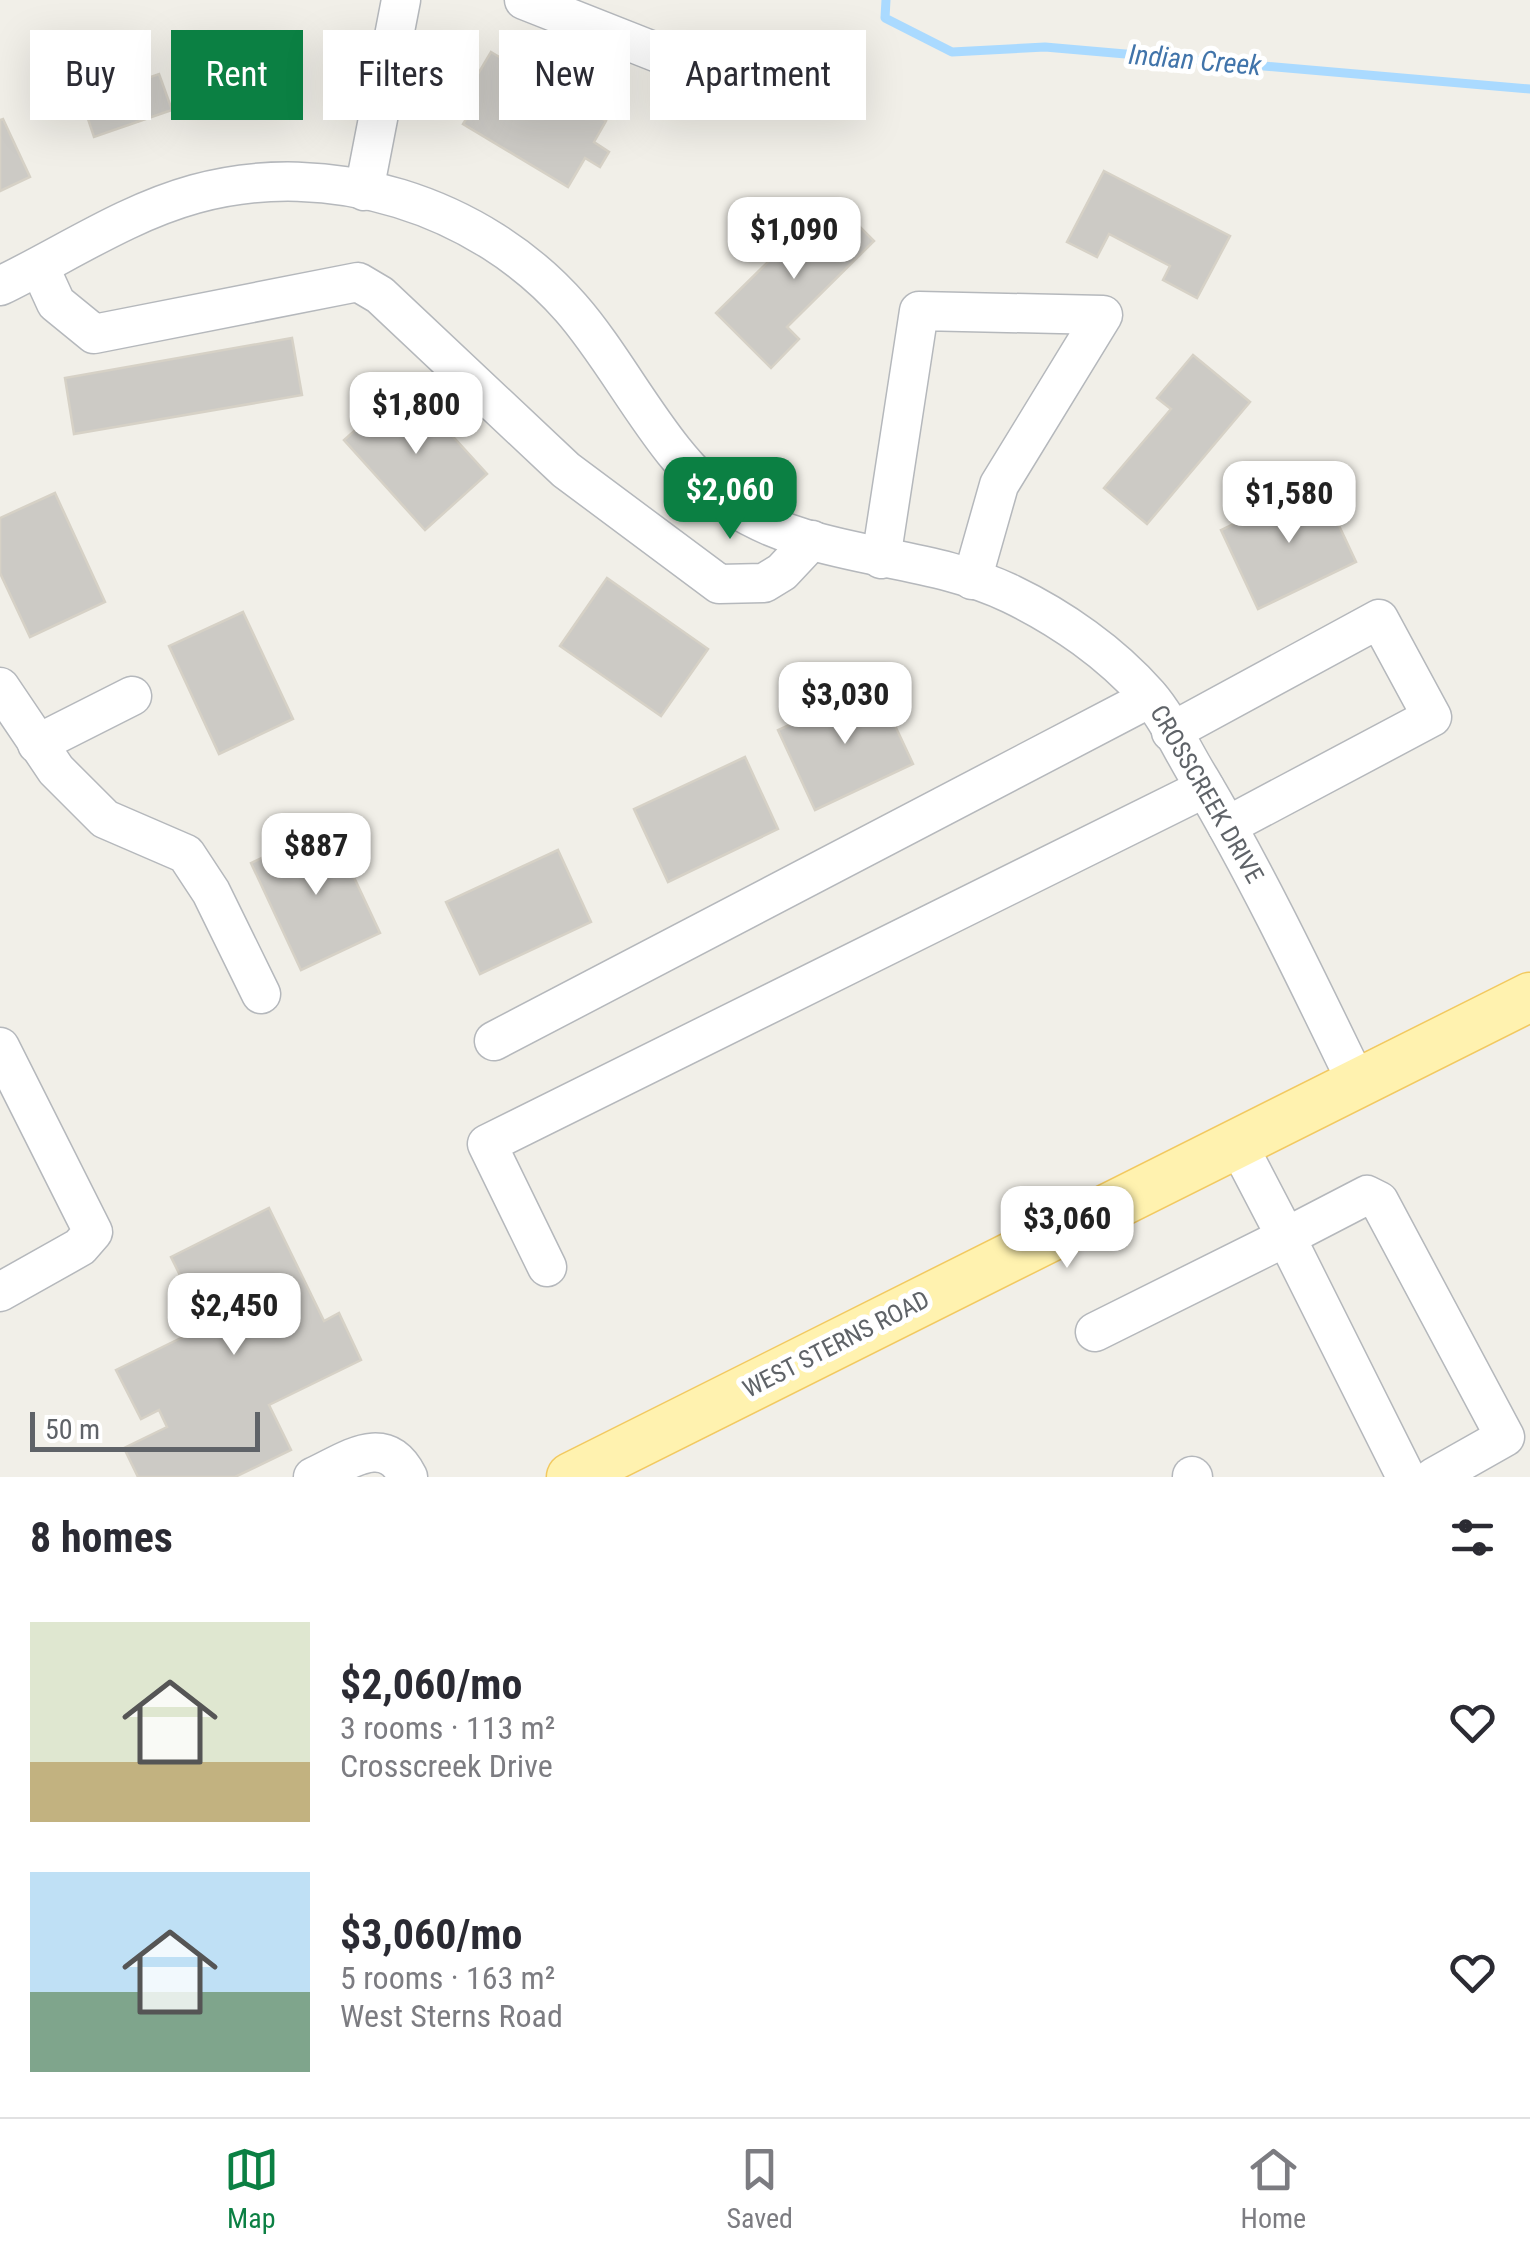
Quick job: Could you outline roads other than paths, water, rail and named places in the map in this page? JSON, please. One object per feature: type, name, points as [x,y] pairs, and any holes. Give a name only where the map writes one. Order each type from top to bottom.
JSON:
[{"type":"main road","name":"WEST STERNS ROAD","points":[[570,1477],[1530,997]]},
{"type":"street","points":[[364,190],[400,0]]},
{"type":"street","points":[[524,0],[650,49]]},
{"type":"street","name":"CROSSCREEK DRIVE","points":[[0,286],[128,220],[195,194],[256,184],[324,184],[364,190],[451,215],[504,246],[571,307],[681,455],[728,504],[812,540],[1010,593],[1071,629],[1115,662],[1150,698],[1227,826],[1357,1083]]},
{"type":"street","points":[[40,268],[56,303],[94,334],[358,282],[380,294],[566,470],[720,584],[764,583],[812,540]]},
{"type":"street","points":[[881,560],[919,311],[1103,315],[999,485],[972,580]]},
{"type":"street","points":[[1171,732],[1379,619],[1432,717],[1227,826]]},
{"type":"street","points":[[0,688],[56,770],[104,819],[186,854],[211,892],[261,994]]},
{"type":"street","points":[[37,744],[132,696]]},
{"type":"street","points":[[494,1041],[1150,698]]},
{"type":"street","points":[[547,1267],[487,1144],[1205,788]]},
{"type":"street","points":[[0,1047],[93,1232],[80,1247],[0,1292]]},
{"type":"street","points":[[1238,1143],[1406,1477]]},
{"type":"street","points":[[1095,1332],[1368,1195],[1379,1201],[1505,1438],[1434,1477]]},
{"type":"street","points":[[313,1477],[372,1450],[383,1450],[394,1456],[408,1477]]},
{"type":"waterway","name":"Indian Creek","points":[[886,0],[885,18],[952,52],[1045,47],[1530,89]]}]
